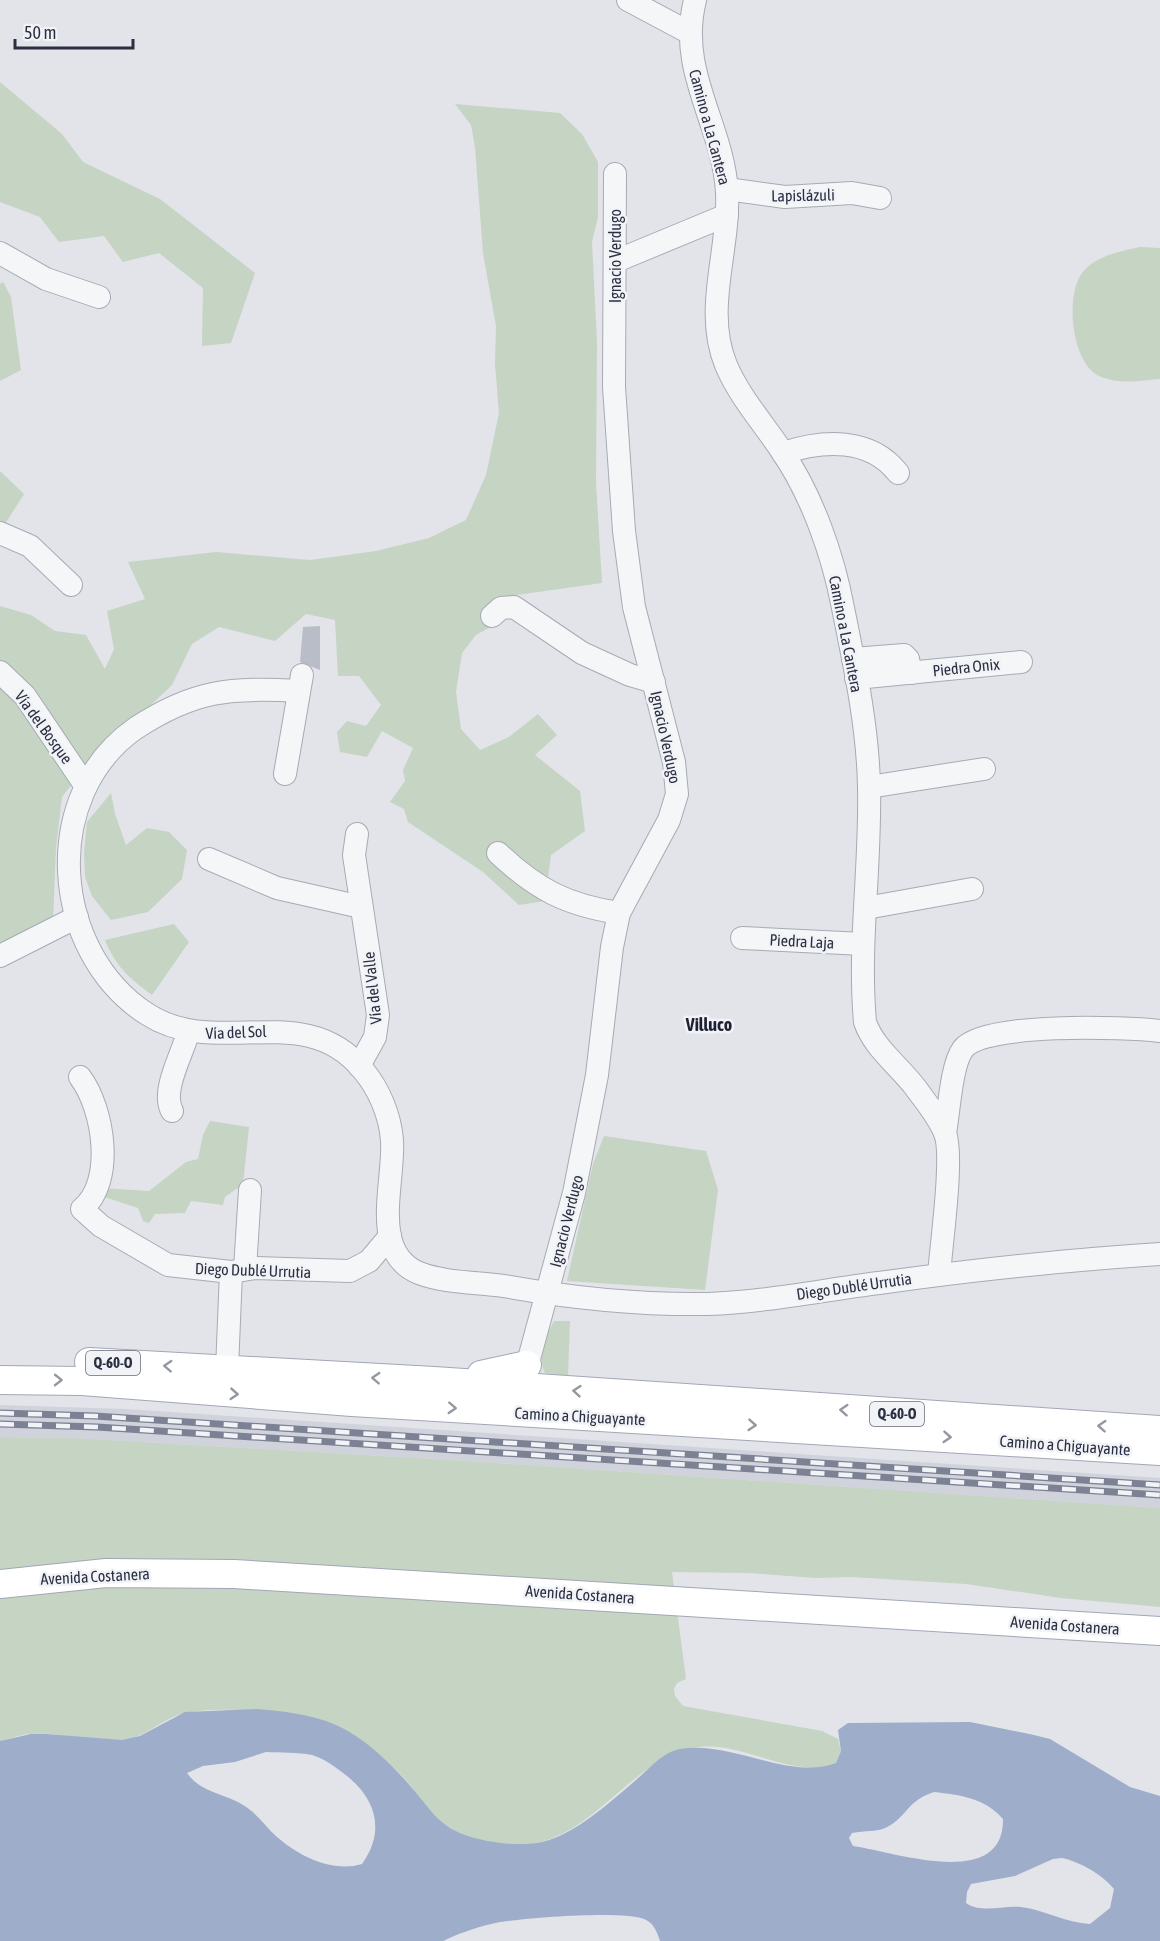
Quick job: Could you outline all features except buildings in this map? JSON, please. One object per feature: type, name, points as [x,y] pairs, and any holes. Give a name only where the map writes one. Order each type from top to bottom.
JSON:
[{"type":"main road","name":"Camino a Chiguayante","points":[[0,1360],[75,1361],[434,1381],[524,1376],[1160,1430]]},
{"type":"main road","points":[[495,1411],[512,1404],[524,1376]]},
{"type":"main road","points":[[524,1376],[528,1400],[550,1414]]},
{"type":"main road","name":"Camino a Chiguayante","points":[[0,1380],[82,1380],[211,1393],[1160,1451]]},
{"type":"main road","name":"Avenida Costanera","points":[[0,1584],[106,1573],[234,1574],[1160,1631]]},
{"type":"street","points":[[628,0],[690,33]]},
{"type":"street","name":"Camino a La Cantera","points":[[695,0],[690,33],[694,69],[718,144],[727,189],[727,215],[716,304],[718,338],[726,364],[736,385],[783,453],[802,490],[828,553],[843,605],[854,669],[869,787],[863,944],[865,1022],[869,1033],[932,1110],[945,1134],[948,1160],[939,1275]]},
{"type":"street","name":"Ignacio Verdugo","points":[[524,1376],[574,1193],[597,1076],[612,947],[619,913],[669,820],[677,795],[674,762],[634,607],[624,531],[614,387],[615,174]]},
{"type":"street","name":"Lapislázuli","points":[[727,189],[785,197],[852,193],[880,198]]},
{"type":"street","points":[[616,261],[727,215]]},
{"type":"street","points":[[0,253],[46,279],[99,297]]},
{"type":"street","points":[[783,453],[826,444],[847,444],[876,453],[898,473]]},
{"type":"street","points":[[0,533],[30,546],[71,585]]},
{"type":"street","points":[[492,616],[501,608],[514,607],[582,652],[630,675],[654,682]]},
{"type":"street","name":"Piedra Onix","points":[[854,669],[904,655],[908,659],[911,673],[1021,662]]},
{"type":"street","name":"Vía del Bosque","points":[[0,672],[25,696],[85,785]]},
{"type":"street","name":"Vía del Sol","points":[[285,774],[300,683],[191,697],[152,717],[128,734],[99,763],[85,785],[77,804],[70,850],[71,884],[77,917],[96,962],[120,992],[160,1022],[188,1033],[211,1035],[266,1031],[295,1033],[324,1042],[360,1066],[383,1103],[392,1137],[390,1236],[397,1256],[416,1272],[438,1278],[548,1294]]},
{"type":"street","points":[[869,787],[984,769]]},
{"type":"street","name":"Vía del Valle","points":[[357,834],[354,855],[378,1015],[375,1037],[360,1066]]},
{"type":"street","points":[[498,853],[525,877],[558,898],[587,908],[619,913]]},
{"type":"street","points":[[209,859],[277,888],[361,908]]},
{"type":"street","points":[[866,908],[972,889]]},
{"type":"street","points":[[0,956],[77,917]]},
{"type":"street","name":"Piedra Laja","points":[[742,938],[863,944]]},
{"type":"street","points":[[945,1134],[957,1061],[970,1042],[1009,1033],[1062,1028],[1160,1031]]},
{"type":"street","points":[[172,1111],[168,1104],[168,1091],[188,1033]]},
{"type":"street","name":"Diego Dublé Urrutia","points":[[81,1077],[94,1100],[101,1138],[98,1190],[93,1199],[81,1209],[101,1226],[168,1265],[238,1271],[350,1271],[369,1261],[390,1236]]},
{"type":"street","points":[[226,1370],[250,1190]]},
{"type":"street","name":"Diego Dublé Urrutia","points":[[548,1294],[628,1301],[715,1303],[1031,1263],[1160,1254]]},
{"type":"shaded area","points":[[0,1405],[126,1409],[1160,1478],[1160,1508],[466,1461],[73,1438],[0,1437]]},
{"type":"green space","points":[[0,82],[62,134],[83,162],[160,199],[255,273],[231,343],[202,346],[203,288],[159,253],[123,262],[104,236],[59,242],[40,217],[0,202]]},
{"type":"green space","points":[[455,104],[560,113],[582,134],[598,162],[598,217],[592,242],[597,342],[596,483],[602,583],[517,595],[505,619],[476,635],[462,653],[456,692],[461,729],[480,750],[509,737],[538,714],[557,735],[535,755],[580,791],[585,831],[551,855],[545,901],[519,905],[483,872],[408,822],[404,809],[390,802],[405,781],[403,770],[413,748],[382,731],[367,757],[340,752],[337,732],[347,721],[366,726],[381,705],[359,676],[338,676],[335,620],[306,614],[275,641],[219,627],[192,644],[172,685],[151,705],[110,735],[62,797],[56,848],[53,920],[0,945],[0,606],[31,615],[55,631],[86,635],[105,669],[114,649],[107,611],[145,599],[128,562],[216,552],[310,560],[376,551],[429,538],[466,520],[486,475],[499,413],[495,364],[496,326],[483,253],[475,147],[471,125]]},
{"type":"green space","points":[[1140,247],[1160,248],[1160,379],[1115,381],[1101,377],[1091,370],[1083,359],[1074,329],[1074,297],[1077,284],[1087,267],[1101,258]]},
{"type":"green space","points":[[3,282],[11,297],[21,370],[0,381],[0,284]]},
{"type":"green space","points":[[0,471],[24,494],[0,532]]},
{"type":"green space","points":[[111,793],[115,814],[126,845],[147,828],[169,832],[187,850],[182,879],[148,912],[111,920],[92,896],[85,877],[84,852],[87,822]]},
{"type":"green space","points":[[174,924],[189,942],[152,995],[124,971],[113,957],[105,940]]},
{"type":"green space","points":[[210,1121],[249,1127],[243,1184],[225,1197],[223,1205],[191,1201],[185,1213],[155,1214],[149,1223],[143,1221],[138,1208],[101,1196],[101,1188],[149,1191],[186,1162],[198,1159],[203,1135]]},
{"type":"green space","points":[[604,1136],[706,1151],[718,1190],[705,1290],[567,1281],[593,1164]]},
{"type":"green space","points":[[554,1321],[570,1321],[568,1376],[545,1373],[543,1366],[543,1347]]},
{"type":"green space","points":[[0,1437],[73,1438],[466,1461],[1160,1508],[1160,1607],[1061,1598],[966,1584],[851,1577],[815,1578],[749,1573],[672,1572],[686,1679],[677,1683],[674,1689],[675,1696],[683,1706],[822,1731],[838,1739],[841,1751],[836,1763],[819,1767],[802,1767],[717,1747],[700,1747],[675,1753],[652,1766],[588,1818],[565,1832],[540,1842],[504,1844],[475,1838],[449,1827],[432,1813],[398,1772],[365,1743],[337,1726],[305,1717],[258,1711],[211,1710],[178,1715],[139,1736],[124,1740],[113,1741],[43,1734],[23,1735],[0,1741]]},
{"type":"water","points":[[256,1709],[327,1721],[347,1730],[377,1752],[434,1814],[451,1829],[476,1838],[518,1844],[542,1842],[580,1825],[662,1757],[680,1749],[719,1750],[780,1764],[818,1767],[836,1763],[841,1751],[838,1730],[848,1723],[970,1722],[1034,1735],[1050,1739],[1130,1787],[1160,1796],[1160,1941],[660,1941],[653,1925],[644,1919],[632,1916],[593,1915],[544,1917],[491,1924],[443,1941],[0,1941],[0,1741],[31,1734],[122,1740],[140,1736],[185,1712]],"holes":[[[266,1752],[312,1755],[326,1761],[357,1785],[371,1806],[375,1828],[374,1840],[362,1864],[339,1866],[306,1856],[277,1837],[248,1808],[199,1785],[187,1773],[203,1766],[235,1762]],[[934,1792],[953,1795],[972,1799],[988,1806],[1003,1819],[999,1841],[986,1854],[967,1861],[944,1862],[853,1846],[849,1838],[852,1833],[889,1826],[925,1796]],[[1062,1858],[1076,1862],[1103,1878],[1114,1889],[1110,1908],[1090,1924],[1021,1907],[986,1909],[966,1903],[967,1892],[971,1884],[1015,1876],[1053,1859]]]},
{"type":"railway","points":[[0,1413],[95,1416],[1160,1485]]},
{"type":"railway","points":[[0,1424],[97,1427],[1160,1495]]},
{"type":"district","name":"Villuco","points":[[709,1025]]}]
